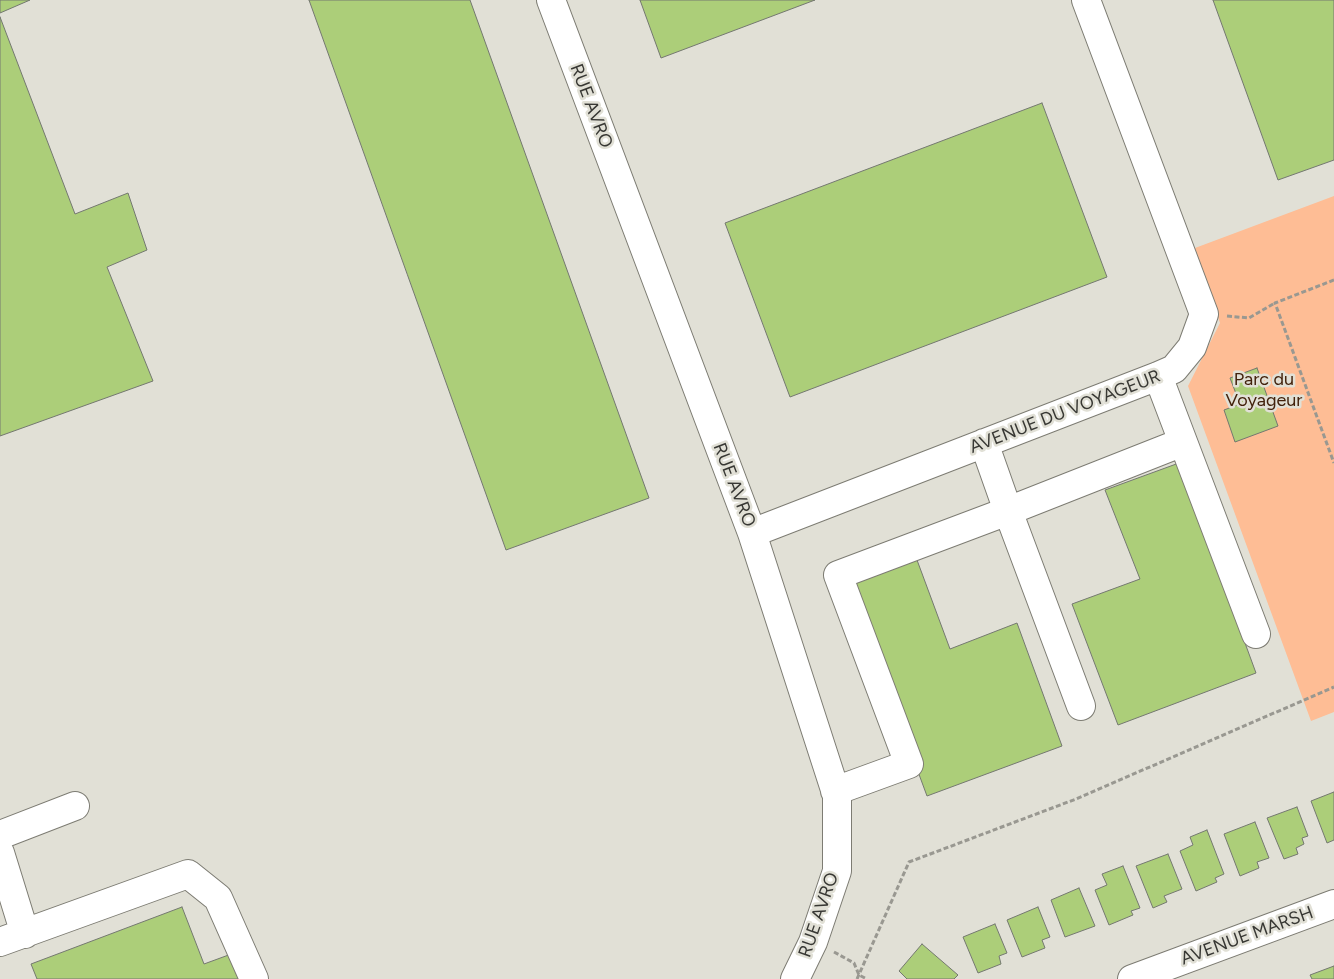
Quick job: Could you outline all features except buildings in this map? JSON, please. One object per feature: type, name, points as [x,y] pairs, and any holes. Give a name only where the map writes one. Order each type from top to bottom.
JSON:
[{"type":"street","name":"RUE AVRO","points":[[551,0],[752,533],[837,796],[837,871],[813,942],[795,979]]},
{"type":"street","points":[[1086,0],[1204,314]]},
{"type":"street","name":"AVENUE DU VOYAGEUR","points":[[752,533],[1174,369],[1192,347],[1204,314]]},
{"type":"street","points":[[1158,376],[1256,634]]},
{"type":"street","points":[[835,791],[908,764],[838,576],[1183,442]]},
{"type":"street","points":[[984,443],[1081,706]]},
{"type":"street","points":[[0,835],[75,806]]},
{"type":"street","points":[[0,853],[13,938],[188,874],[218,898],[254,979]]},
{"type":"street","name":"AVENUE MARSH","points":[[1132,979],[1334,904]]},
{"type":"path","points":[[1204,314],[1249,318],[1275,303],[1334,280]]},
{"type":"path","points":[[1275,303],[1334,463]]},
{"type":"path","points":[[858,977],[909,862],[1076,799],[1334,687]]},
{"type":"path","points":[[813,942],[854,963],[858,977]]},
{"type":"path","points":[[858,977],[867,979]]},
{"type":"green space","name":"Parc du Voyageur","points":[[1334,196],[1334,712],[1311,721],[1188,386],[1220,323],[1195,248]]}]
